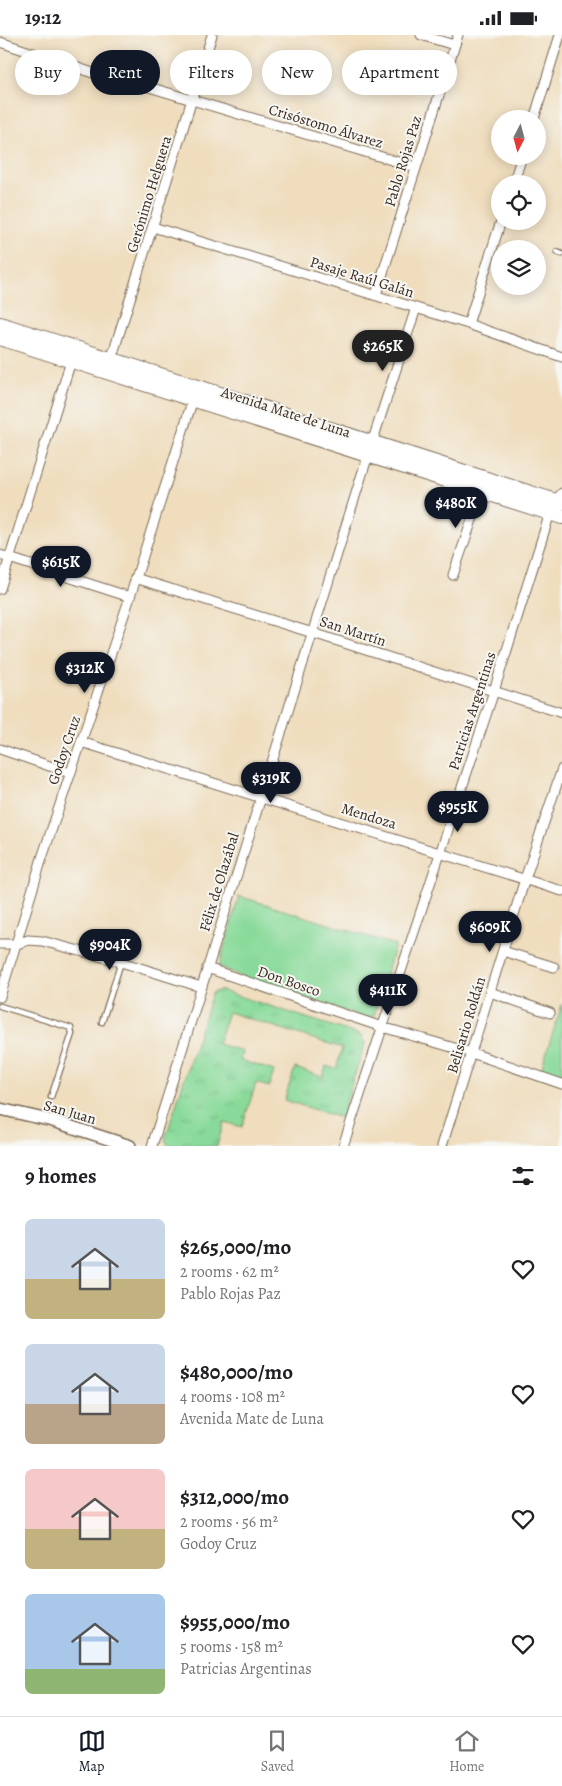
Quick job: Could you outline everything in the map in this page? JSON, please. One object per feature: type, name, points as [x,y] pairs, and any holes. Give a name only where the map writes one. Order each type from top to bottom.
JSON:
[{"type":"main road","name":"Avenida Mate de Luna","points":[[0,324],[370,449],[482,491],[558,505]]},
{"type":"main road","name":"Avenida Mate de Luna","points":[[0,337],[193,399],[558,505]]},
{"type":"street","name":"Gerónimo Helguera","points":[[111,360],[212,35]]},
{"type":"street","points":[[421,35],[454,45]]},
{"type":"street","name":"Pablo Rojas Paz","points":[[376,295],[458,35]]},
{"type":"street","points":[[537,110],[560,35]]},
{"type":"street","name":"Crisóstomo Álvarez","points":[[0,42],[102,76],[139,84],[416,167]]},
{"type":"street","name":"Pasaje Raúl Galán","points":[[153,227],[468,324],[562,357]]},
{"type":"street","points":[[468,324],[498,230]]},
{"type":"street","points":[[370,449],[416,308]]},
{"type":"street","points":[[0,589],[72,361]]},
{"type":"street","name":"Godoy Cruz","points":[[0,997],[42,858],[130,597],[193,399]]},
{"type":"street","name":"Félix de Olazábal","points":[[152,1146],[370,449]]},
{"type":"street","points":[[453,575],[482,491]]},
{"type":"street","name":"Patricias Argentinas","points":[[343,1146],[439,852],[558,505]]},
{"type":"street","points":[[0,555],[130,597]]},
{"type":"street","name":"San Martín","points":[[135,579],[313,633],[562,713]]},
{"type":"street","name":"Mendoza","points":[[81,742],[261,796],[562,891]]},
{"type":"street","points":[[0,749],[70,773]]},
{"type":"street","name":"Belisario Roldán","points":[[442,1146],[525,879],[562,769]]},
{"type":"street","points":[[0,944],[17,944],[28,940],[42,941],[121,962],[201,987]]},
{"type":"street","points":[[503,951],[554,967]]},
{"type":"street","name":"Don Bosco","points":[[207,968],[382,1027],[472,1053],[562,1084]]},
{"type":"street","points":[[490,992],[550,1013]]},
{"type":"street","name":"San Juan","points":[[0,1109],[53,1121],[130,1146]]},
{"type":"lane","points":[[102,1022],[121,962]]},
{"type":"lane","points":[[0,1006],[71,1028],[72,1034],[51,1097]]},
{"type":"green space","points":[[239,896],[395,945],[374,1016],[365,1018],[240,976],[219,966]]},
{"type":"green space","points":[[220,990],[360,1035],[365,1043],[341,1118],[284,1100],[295,1068],[323,1077],[326,1066],[336,1069],[342,1048],[228,1012],[218,1044],[242,1051],[240,1060],[274,1071],[269,1087],[256,1083],[242,1127],[224,1122],[217,1146],[168,1145],[165,1139],[212,993]]},
{"type":"green space","points":[[562,1004],[562,1083],[539,1076]]}]
